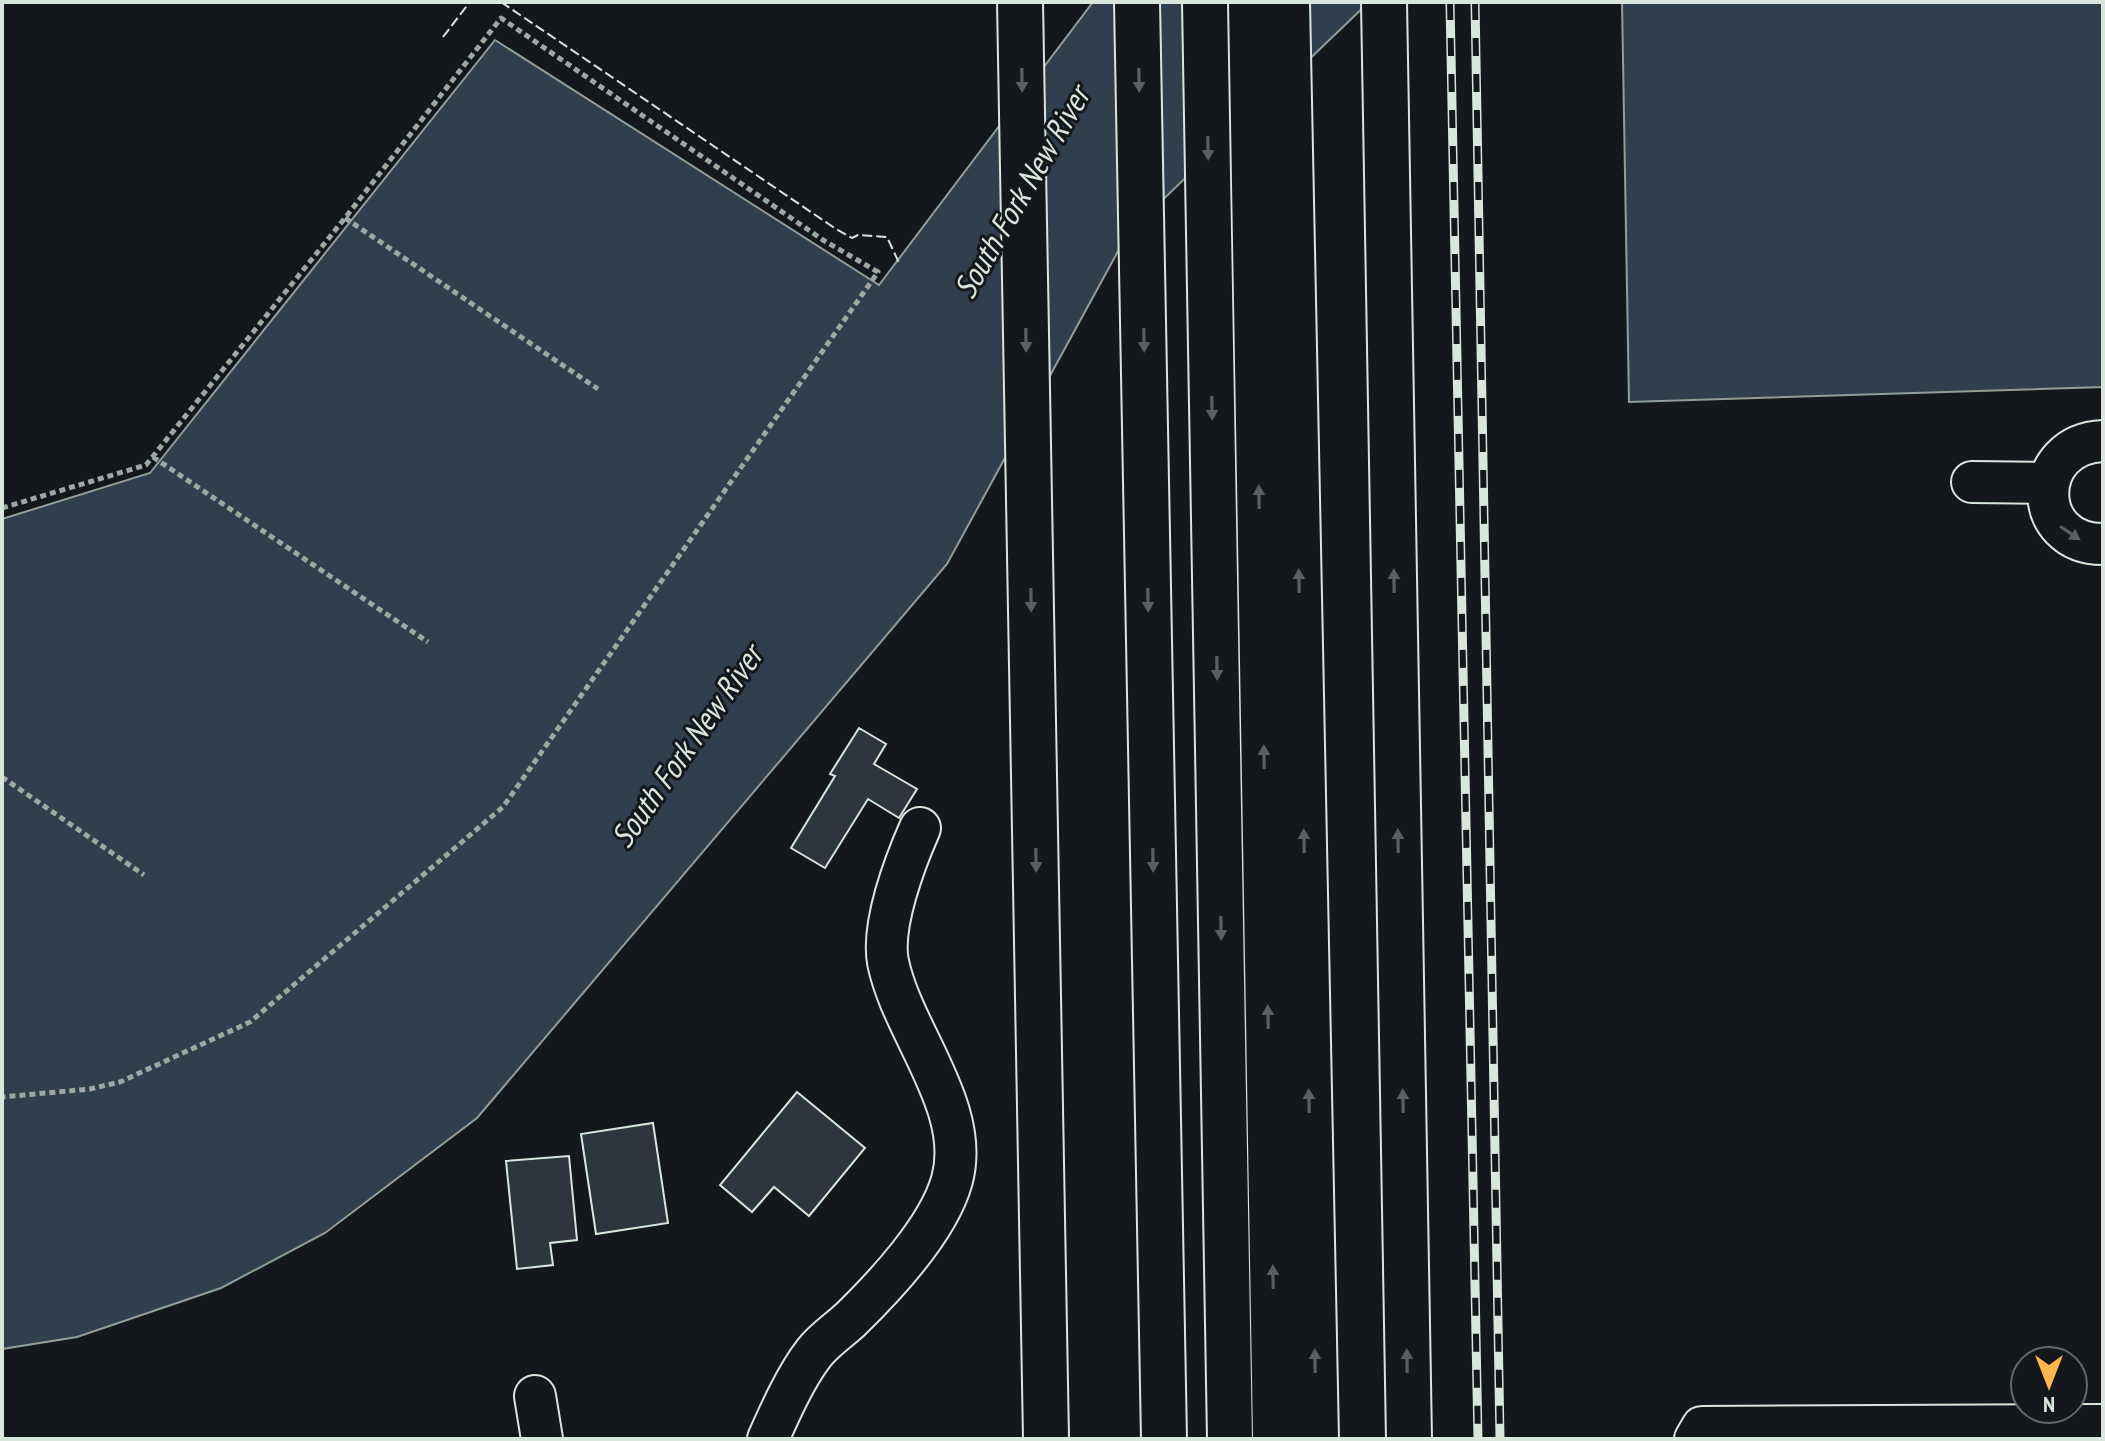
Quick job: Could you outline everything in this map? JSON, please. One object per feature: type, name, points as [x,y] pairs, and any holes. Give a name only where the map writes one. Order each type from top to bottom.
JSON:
[{"type":"highway","points":[[1020,2],[1046,1439]]},
{"type":"highway","points":[[1137,2],[1164,1439]]},
{"type":"highway","points":[[1251,2],[1275,1439]]},
{"type":"highway","points":[[1287,2],[1316,1439]]},
{"type":"highway","points":[[1384,2],[1409,1439]]},
{"type":"highway","points":[[1205,8],[1230,1439]]},
{"type":"lane","points":[[2103,441],[2085,443],[2070,450],[2057,462],[2049,483],[2049,504],[2060,527],[2074,538],[2090,544],[2103,544]]},
{"type":"lane","points":[[1972,482],[2049,483]]},
{"type":"lane","points":[[768,1439],[778,1415],[814,1353],[879,1291],[939,1215],[952,1179],[956,1153],[952,1122],[899,997],[888,960],[895,900],[920,828]]},
{"type":"lane","points":[[535,1396],[542,1439]]},
{"type":"lane","points":[[1695,1439],[1702,1427],[2103,1425]]},
{"type":"path","points":[[2,508],[146,465],[501,18],[823,240],[878,272],[503,807],[250,1022],[120,1082],[90,1089],[2,1097]]},
{"type":"path","points":[[345,218],[598,389]]},
{"type":"path","points":[[153,457],[428,642]]},
{"type":"path","points":[[2,777],[144,875]]},
{"type":"water","name":"South Fork New River","points":[[1093,2],[1369,2],[1128,233],[947,564],[477,1118],[325,1233],[221,1288],[77,1337],[2,1349],[2,519],[150,473],[495,40],[879,285]]},
{"type":"water","points":[[1622,2],[2103,2],[2103,387],[1629,402]]},
{"type":"building","points":[[859,728],[886,744],[874,764],[917,789],[899,818],[868,799],[825,868],[791,848],[835,776],[830,774]]},
{"type":"building","points":[[797,1092],[865,1148],[809,1216],[774,1187],[752,1212],[720,1185]]},
{"type":"building","points":[[653,1123],[668,1223],[596,1234],[581,1134]]},
{"type":"building","points":[[569,1156],[577,1240],[550,1243],[553,1265],[517,1269],[506,1161]]},
{"type":"railway","points":[[1450,2],[1478,1439]]},
{"type":"railway","points":[[1475,2],[1500,1439]]},
{"type":"fence","points":[[443,37],[473,2]]},
{"type":"fence","points":[[501,2],[836,229],[852,238],[858,235],[887,237],[900,265]]}]
